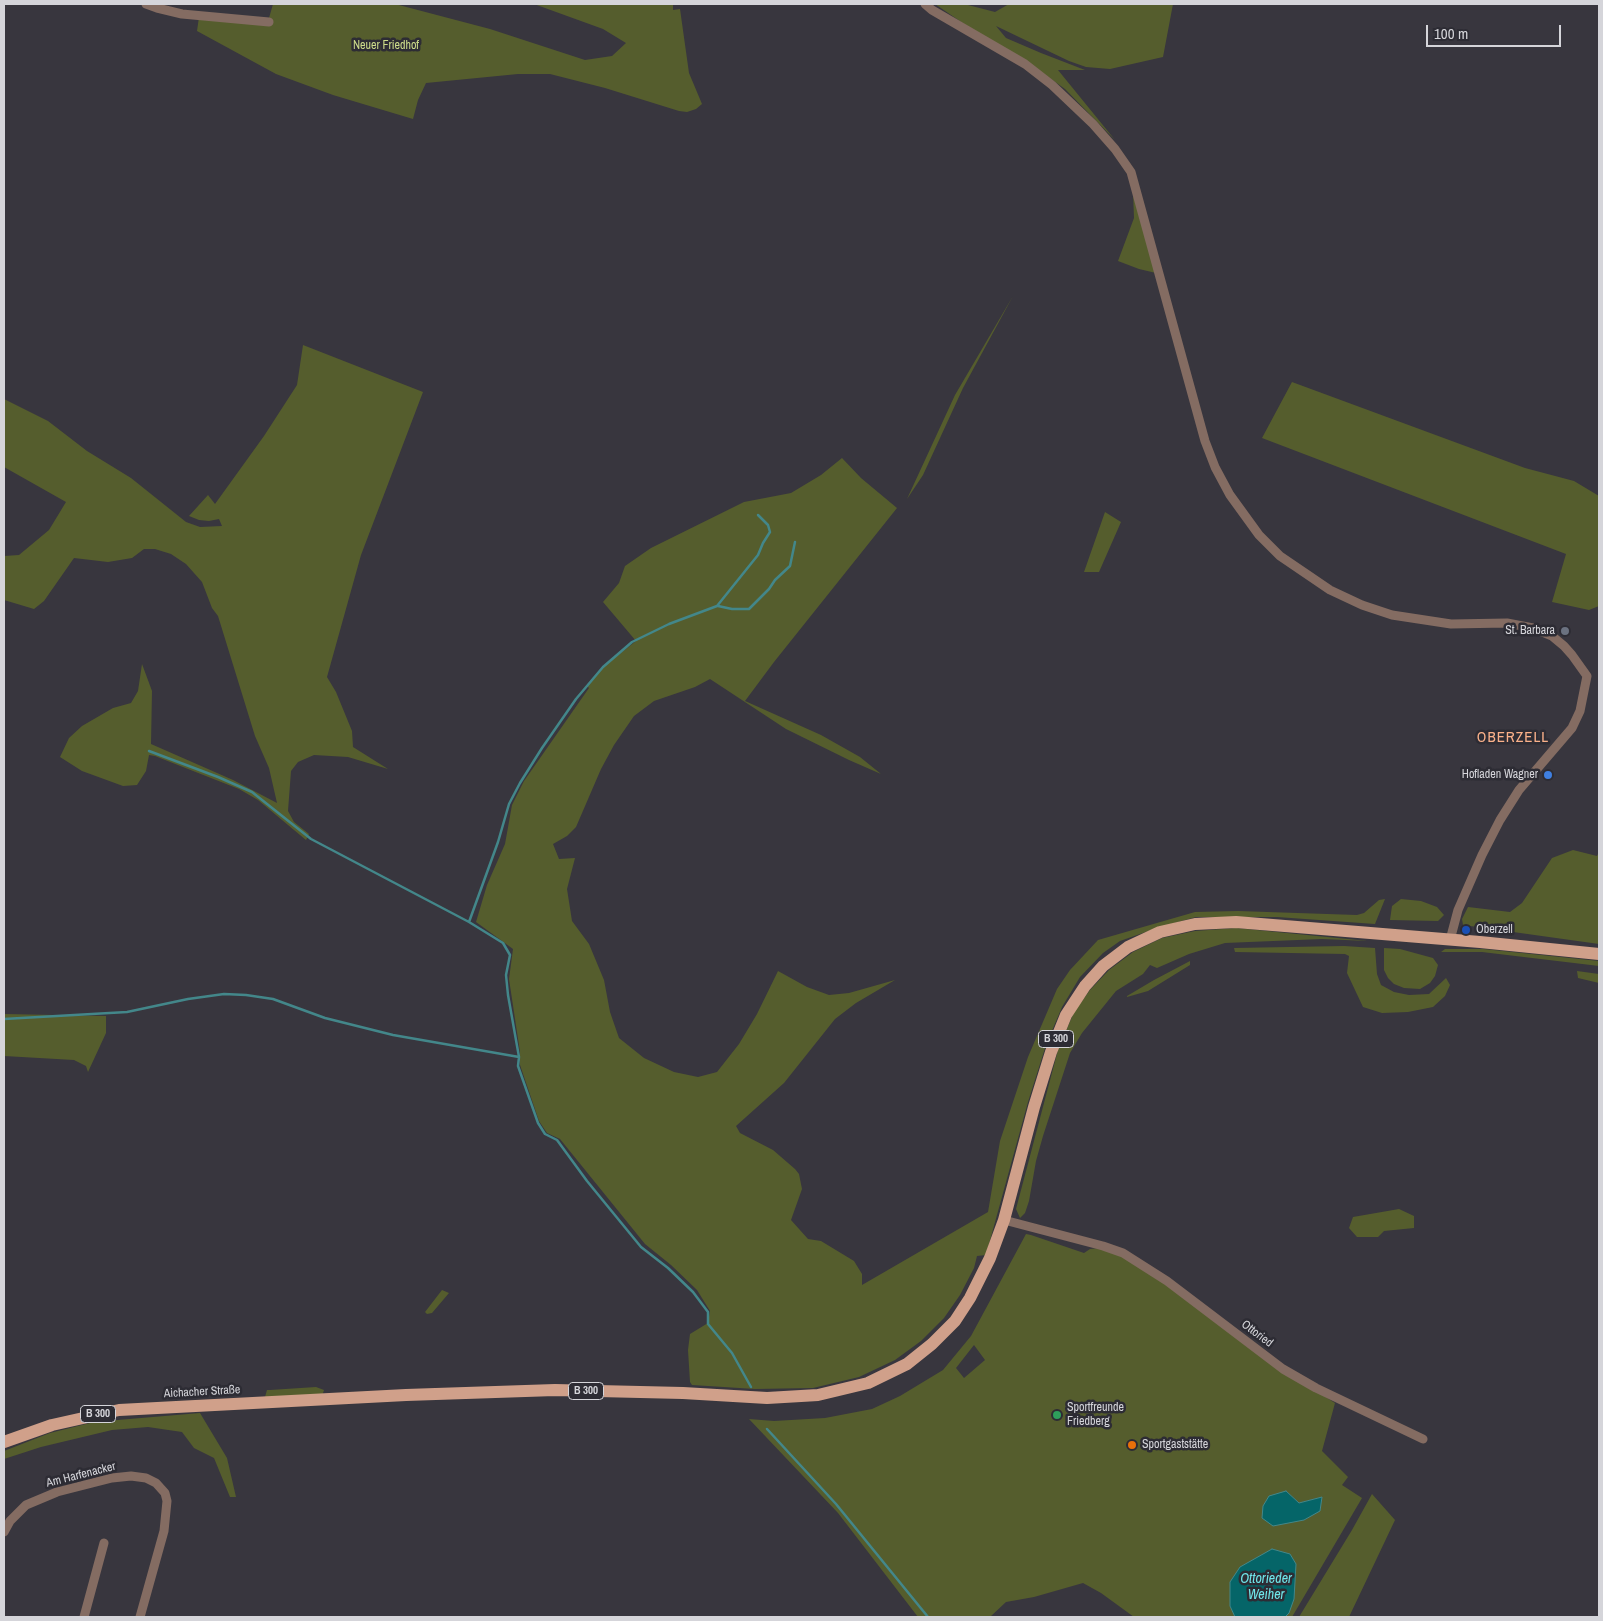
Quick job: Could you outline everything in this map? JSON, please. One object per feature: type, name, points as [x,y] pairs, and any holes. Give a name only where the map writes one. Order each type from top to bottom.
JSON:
[{"type":"main road","name":"B 300","points":[[1004,1220],[1034,1106],[1051,1052],[1066,1015],[1091,979],[1103,966],[1128,947],[1160,932],[1194,924],[1236,922],[1599,954]]},
{"type":"main road","name":"Aichacher Straße","points":[[4,1442],[52,1425],[120,1410],[406,1395],[555,1390],[683,1393],[767,1398],[818,1395],[868,1383],[907,1364],[932,1344],[955,1321],[980,1281],[1004,1220]]},
{"type":"street","points":[[146,4],[182,14],[269,22]]},
{"type":"street","points":[[925,4],[932,10],[1025,64],[1052,84],[1093,124],[1115,149],[1131,172],[1204,441],[1230,495],[1259,535],[1280,556],[1330,590],[1362,605],[1392,615],[1451,624],[1507,623],[1533,628],[1552,636],[1564,646],[1587,676],[1580,711],[1572,728],[1519,790],[1482,854],[1458,910],[1450,940]]},
{"type":"street","name":"Ottoried","points":[[1004,1220],[1104,1246],[1123,1253],[1141,1263],[1283,1369],[1316,1388],[1423,1439]]},
{"type":"street","name":"Am Harfenacker","points":[[4,1532],[10,1521],[26,1506],[57,1492],[112,1478],[131,1476],[146,1478],[156,1483],[165,1493],[168,1501],[164,1531],[140,1617]]},
{"type":"street","points":[[84,1617],[104,1543]]},
{"type":"green space","name":"Neuer Friedhof","points":[[273,4],[395,4],[490,29],[585,60],[612,56],[626,43],[603,29],[534,4],[673,4],[673,10],[680,9],[689,73],[702,104],[696,109],[687,112],[679,111],[605,88],[550,74],[518,74],[426,83],[418,100],[413,119],[333,95],[276,74],[197,31],[199,17],[267,25]]},
{"type":"green space","points":[[935,4],[964,4],[995,12],[1009,4],[1173,4],[1163,57],[1110,69],[1086,67],[1069,61],[996,26],[1006,38],[1085,70],[1058,70],[1115,140],[1065,89],[1026,61],[970,28]]},
{"type":"green space","points":[[1133,192],[1156,273],[1118,261],[1134,218]]},
{"type":"green space","points":[[1013,296],[963,388],[923,475],[907,499],[955,395]]},
{"type":"green space","points":[[303,345],[423,392],[361,555],[327,677],[336,692],[352,731],[353,747],[388,769],[348,757],[314,755],[298,762],[291,771],[288,811],[294,822],[309,834],[306,840],[258,800],[239,789],[155,756],[149,755],[146,771],[137,785],[123,786],[82,771],[60,757],[69,738],[82,726],[113,708],[131,703],[138,691],[142,664],[152,691],[151,744],[233,780],[277,803],[269,768],[255,736],[218,616],[212,608],[202,582],[186,564],[171,554],[155,549],[144,549],[132,558],[108,562],[74,558],[44,601],[34,609],[4,600],[4,556],[19,555],[49,530],[66,502],[4,467],[4,399],[48,421],[87,451],[131,478],[186,522],[200,527],[222,526],[219,519],[199,520],[189,516],[208,495],[215,504],[264,436],[297,385]]},
{"type":"green space","points":[[1292,382],[1525,468],[1574,481],[1599,496],[1599,606],[1589,610],[1552,602],[1566,554],[1262,438]]},
{"type":"green space","points":[[842,458],[861,478],[897,508],[745,701],[821,735],[860,757],[881,774],[786,729],[710,679],[695,687],[654,701],[634,716],[614,745],[601,769],[576,827],[567,836],[553,844],[559,859],[575,858],[567,889],[572,921],[589,944],[604,980],[610,1012],[619,1038],[644,1058],[674,1072],[698,1077],[717,1072],[739,1044],[757,1014],[778,971],[807,987],[829,995],[849,993],[895,980],[856,1003],[835,1019],[784,1083],[736,1126],[740,1133],[773,1150],[799,1174],[802,1189],[791,1220],[808,1239],[821,1241],[854,1261],[862,1274],[862,1285],[988,1212],[1000,1141],[1028,1057],[1057,989],[1070,970],[1098,940],[1195,912],[1238,911],[1357,915],[1364,913],[1379,900],[1385,899],[1375,924],[1277,917],[1196,917],[1120,941],[1103,953],[1080,977],[1062,1007],[1046,1045],[1028,1102],[986,1255],[977,1256],[974,1268],[960,1295],[944,1318],[921,1341],[895,1360],[859,1377],[813,1388],[755,1389],[692,1385],[690,1382],[688,1350],[690,1334],[708,1323],[710,1311],[697,1290],[645,1244],[560,1139],[547,1133],[539,1121],[520,1065],[520,1052],[509,979],[513,949],[476,922],[487,885],[505,844],[512,805],[524,781],[589,688],[587,686],[603,667],[636,641],[603,602],[619,583],[625,566],[651,548],[744,502],[791,493],[821,475]]},
{"type":"green space","points":[[1105,512],[1121,522],[1099,572],[1084,572]]},
{"type":"green space","points":[[1573,850],[1597,856],[1599,852],[1599,944],[1463,925],[1462,919],[1468,907],[1510,912],[1522,903],[1552,858]]},
{"type":"green space","points":[[1401,899],[1421,901],[1437,907],[1444,915],[1438,921],[1390,920],[1392,906]]},
{"type":"green space","points":[[1236,928],[1368,941],[1322,939],[1225,943],[1189,954],[1157,968],[1150,965],[1143,974],[1116,991],[1082,1033],[1070,1053],[1036,1161],[1029,1201],[1025,1213],[1020,1218],[1016,1209],[1058,1050],[1074,1012],[1090,990],[1109,970],[1133,952],[1162,938],[1195,931]]},
{"type":"green space","points":[[1344,946],[1375,948],[1377,974],[1381,985],[1394,992],[1409,995],[1429,994],[1446,978],[1450,985],[1445,996],[1433,1007],[1408,1012],[1382,1013],[1363,1007],[1347,973],[1349,956],[1345,954],[1235,952],[1234,948]]},
{"type":"green space","points":[[1384,948],[1400,949],[1433,958],[1438,965],[1435,976],[1430,983],[1420,989],[1404,988],[1394,984],[1384,970]]},
{"type":"green space","points":[[1445,949],[1483,949],[1599,961],[1599,966],[1482,952],[1441,952]]},
{"type":"green space","points":[[1190,961],[1190,965],[1148,991],[1127,997],[1154,980]]},
{"type":"green space","points":[[1577,971],[1599,974],[1599,983],[1578,978]]},
{"type":"green space","points":[[4,1014],[106,1016],[106,1033],[88,1072],[86,1066],[74,1060],[4,1056]]},
{"type":"green space","points":[[1399,1209],[1414,1216],[1414,1228],[1384,1231],[1378,1237],[1357,1237],[1349,1228],[1353,1217]]},
{"type":"green space","points":[[1026,1234],[1084,1253],[1090,1249],[1100,1248],[1119,1255],[1147,1270],[1252,1350],[1335,1403],[1322,1451],[1348,1477],[1342,1485],[1362,1498],[1292,1617],[1285,1617],[1289,1613],[1230,1606],[1235,1617],[1134,1617],[1101,1593],[1083,1583],[1034,1597],[1006,1602],[990,1617],[918,1617],[838,1513],[749,1419],[774,1421],[825,1418],[872,1409],[900,1396],[943,1370],[971,1336]],"holes":[[[974,1345],[985,1360],[964,1378],[956,1368]],[[1286,1491],[1299,1503],[1322,1497],[1262,1518]]]},
{"type":"green space","points":[[442,1290],[449,1293],[432,1313],[427,1314],[425,1312]]},
{"type":"green space","points":[[316,1387],[324,1390],[322,1396],[265,1397],[267,1390]]},
{"type":"green space","points":[[200,1413],[227,1458],[236,1497],[230,1497],[214,1458],[194,1448],[182,1432],[148,1427],[112,1430],[41,1447],[4,1459],[4,1451],[50,1433],[94,1422]]},
{"type":"green space","points":[[1372,1494],[1395,1520],[1349,1617],[1299,1617],[1352,1530]]},
{"type":"water","points":[[1286,1491],[1299,1503],[1322,1497],[1320,1511],[1304,1520],[1273,1526],[1262,1518],[1263,1506],[1269,1496]]},
{"type":"water","name":"Ottorieder Weiher","points":[[1272,1549],[1290,1554],[1296,1564],[1294,1599],[1289,1613],[1285,1617],[1235,1617],[1230,1606],[1230,1582],[1240,1567]]},
{"type":"waterway","points":[[751,1387],[732,1353],[708,1324],[708,1312],[693,1292],[668,1268],[641,1247],[587,1181],[557,1140],[545,1134],[538,1123],[518,1066],[519,1057],[506,975],[510,955],[503,943],[469,922],[498,842],[509,804],[542,748],[576,699],[603,667],[632,642],[669,624],[717,606],[758,555],[770,532],[768,525],[758,515]]},
{"type":"waterway","points":[[718,606],[732,609],[749,609],[790,566],[795,542]]},
{"type":"waterway","points":[[149,751],[252,792],[311,839],[469,922]]},
{"type":"waterway","points":[[4,1019],[127,1012],[188,999],[224,994],[246,995],[273,999],[325,1018],[393,1035],[519,1057]]},
{"type":"waterway","points":[[767,1429],[836,1504],[928,1617]]},
{"type":"place","name":"St. Barbara","points":[[1565,631]]},
{"type":"place","name":"Hofladen Wagner","points":[[1548,775]]},
{"type":"place","name":"Oberzell","points":[[1466,930]]},
{"type":"place","name":"Sportfreunde Friedberg","points":[[1057,1415]]},
{"type":"place","name":"Sportgaststätte","points":[[1132,1445]]},
{"type":"district","name":"OBERZELL","points":[[1513,738]]}]
